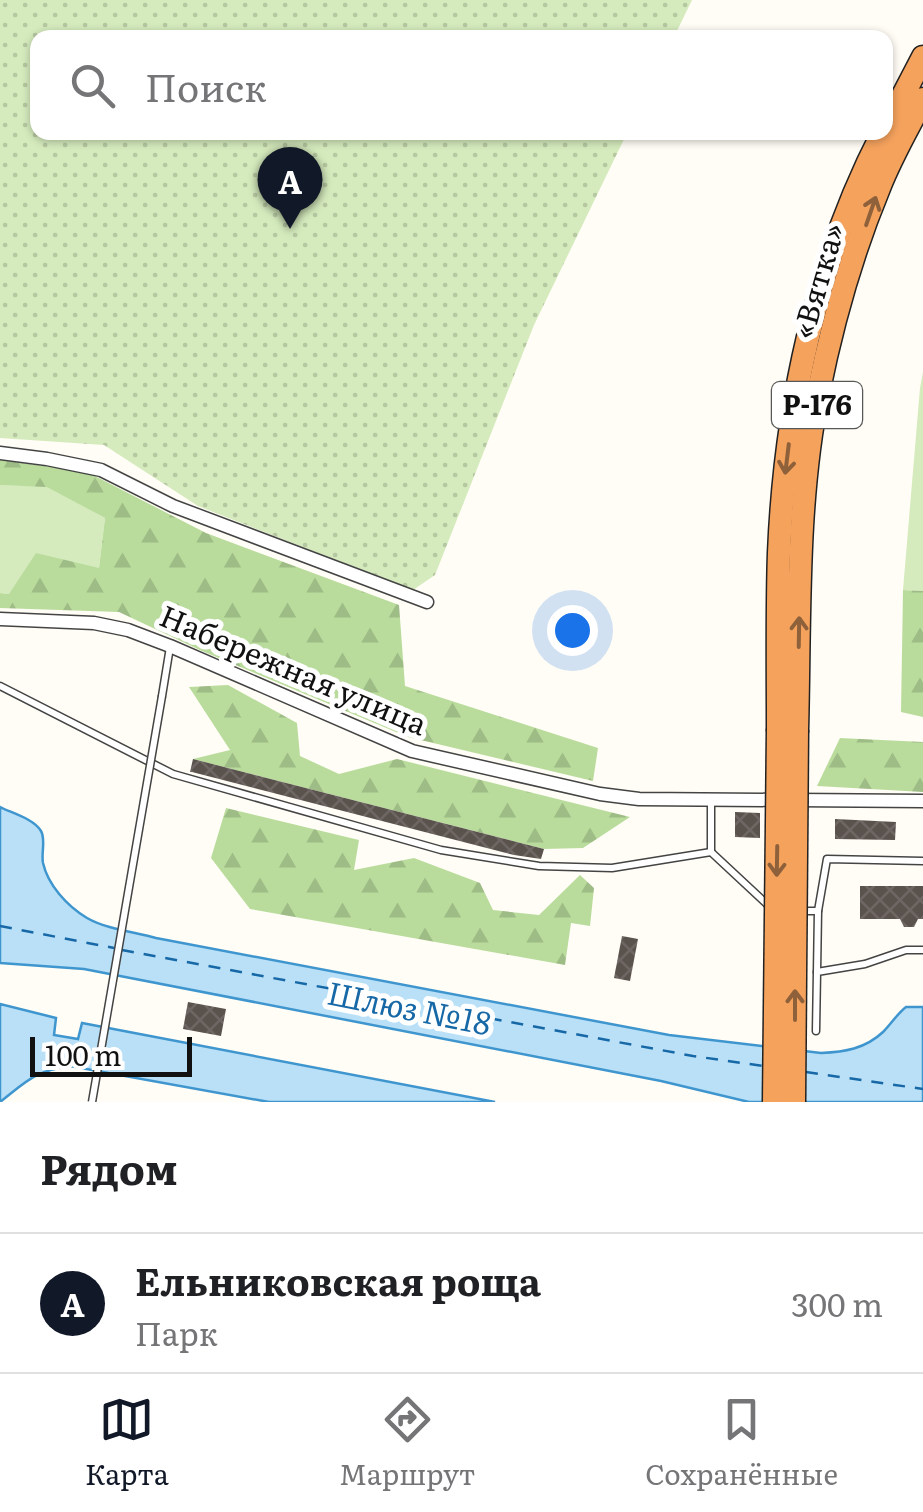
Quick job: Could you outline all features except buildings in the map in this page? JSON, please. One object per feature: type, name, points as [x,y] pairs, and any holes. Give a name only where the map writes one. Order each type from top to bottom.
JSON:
[{"type":"highway","name":"«Вятка»","points":[[893,113],[923,57]]},
{"type":"highway","name":"«Вятка»","points":[[788,729],[808,469],[818,395],[842,298],[879,187],[923,99]]},
{"type":"highway","name":"«Вятка»","points":[[788,729],[779,553],[796,389],[821,290],[860,178],[879,140]]},
{"type":"highway","name":"Р-176","points":[[774,1102],[788,729]]},
{"type":"highway","name":"Р-176","points":[[788,729],[794,1102]]},
{"type":"street","points":[[0,453],[101,470],[173,506],[428,602]]},
{"type":"street","name":"Набережная улица","points":[[0,619],[94,623],[128,630],[412,751],[600,794],[639,799],[923,801]]},
{"type":"lane","points":[[92,1102],[170,646]]},
{"type":"lane","points":[[0,686],[173,774],[441,850],[539,866],[612,868],[711,852]]},
{"type":"lane","points":[[711,800],[711,852],[774,910],[818,912]]},
{"type":"lane","points":[[816,1030],[818,912],[827,860],[923,860]]},
{"type":"lane","points":[[817,972],[866,964],[906,950],[923,950]]},
{"type":"green space","points":[[0,0],[692,0],[677,30],[30,30],[30,140],[624,140],[534,325],[435,575],[413,590],[198,506],[104,445],[0,438]]},
{"type":"green space","points":[[923,372],[923,591],[903,590]]},
{"type":"green space","points":[[0,460],[87,472],[206,533],[399,605],[405,686],[598,748],[593,781],[408,737],[119,612],[0,608],[0,593],[9,594],[36,553],[99,568],[105,518],[47,487],[0,485]]},
{"type":"green space","points":[[0,485],[47,486],[105,518],[99,568],[9,594],[0,593]]},
{"type":"green space","points":[[903,590],[923,591],[923,717],[901,712]]},
{"type":"green space","points":[[228,685],[297,723],[300,756],[339,774],[397,759],[630,817],[583,848],[544,849],[193,759],[230,750],[189,687]]},
{"type":"green space","points":[[840,738],[923,742],[923,792],[817,786]]},
{"type":"green space","points":[[226,808],[359,840],[354,870],[414,858],[480,883],[493,910],[539,915],[580,875],[594,888],[590,926],[571,923],[565,965],[250,909],[211,858]]},
{"type":"water","name":"Шлюз №18","points":[[0,807],[41,831],[46,871],[72,907],[103,925],[156,938],[669,1035],[821,1053],[862,1046],[883,1032],[906,1007],[923,1007],[923,1102],[749,1102],[661,1081],[84,969],[0,963]]},
{"type":"water","points":[[0,1004],[56,1018],[54,1035],[78,1039],[82,1023],[495,1102],[269,1102],[70,1066],[39,1074],[0,1102]]},
{"type":"ferry route","points":[[0,926],[114,948]]},
{"type":"ferry route","points":[[122,950],[763,1066]]},
{"type":"ferry route","points":[[806,1072],[923,1089]]},
{"type":"place","name":"Ельниковская роща","points":[[290,229]]}]
